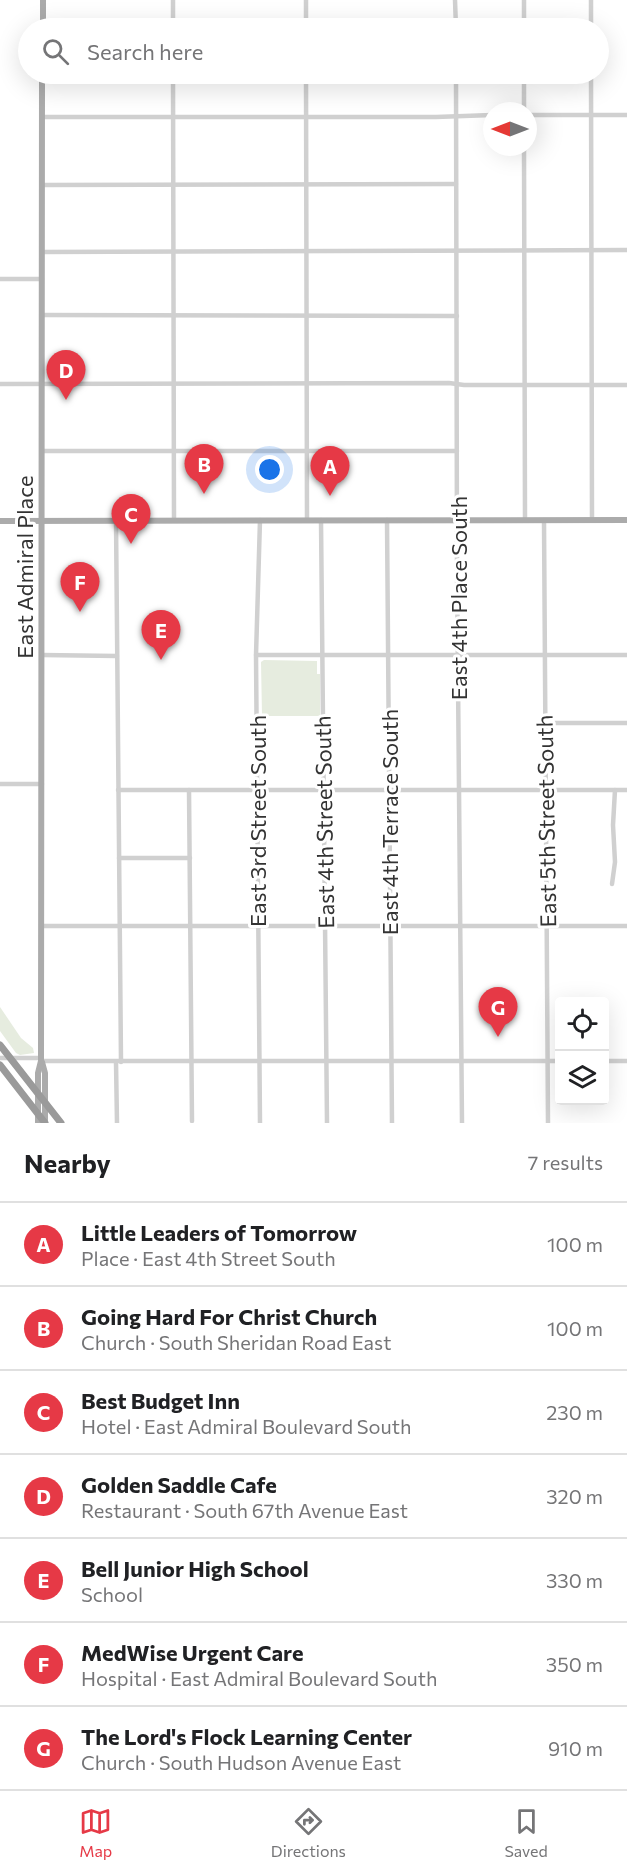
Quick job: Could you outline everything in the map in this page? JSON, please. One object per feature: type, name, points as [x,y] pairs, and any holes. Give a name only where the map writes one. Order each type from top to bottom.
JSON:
[{"type":"highway","points":[[0,1045],[61,1123]]},
{"type":"highway","points":[[0,1065],[45,1123]]},
{"type":"main road","points":[[43,0],[43,18]]},
{"type":"main road","name":"East Admiral Place","points":[[41,1059],[42,84]]},
{"type":"main road","points":[[0,521],[627,520]]},
{"type":"main road","points":[[38,1123],[38,1073],[41,1059]]},
{"type":"main road","points":[[41,1059],[45,1073],[45,1123]]},
{"type":"street","points":[[173,0],[173,18]]},
{"type":"street","points":[[306,0],[306,18]]},
{"type":"street","points":[[455,0],[456,18]]},
{"type":"street","points":[[524,0],[524,18]]},
{"type":"street","points":[[591,0],[591,18]]},
{"type":"street","points":[[173,84],[174,520]]},
{"type":"street","points":[[306,84],[307,520]]},
{"type":"street","name":"East 4th Place South","points":[[456,84],[462,1123]]},
{"type":"street","points":[[524,84],[524,102]]},
{"type":"street","points":[[591,84],[592,520]]},
{"type":"street","points":[[43,117],[483,115]]},
{"type":"street","points":[[537,115],[627,115]]},
{"type":"street","points":[[524,156],[525,520]]},
{"type":"street","points":[[42,185],[456,184]]},
{"type":"street","points":[[42,252],[627,250]]},
{"type":"street","points":[[0,279],[42,279]]},
{"type":"street","points":[[42,315],[457,316]]},
{"type":"street","points":[[0,384],[627,385]]},
{"type":"street","points":[[42,451],[457,451]]},
{"type":"street","points":[[116,520],[120,925],[117,1123]]},
{"type":"street","name":"East 3rd Street South","points":[[260,520],[256,655],[260,1123]]},
{"type":"street","name":"East 4th Street South","points":[[321,520],[327,1123]]},
{"type":"street","name":"East 4th Terrace South","points":[[387,520],[392,1123]]},
{"type":"street","name":"East 5th Street South","points":[[544,520],[548,1123]]},
{"type":"street","points":[[42,655],[117,656]]},
{"type":"street","points":[[256,655],[627,655]]},
{"type":"street","points":[[546,723],[627,723]]},
{"type":"street","points":[[0,784],[42,784]]},
{"type":"street","points":[[118,790],[627,790]]},
{"type":"street","points":[[189,790],[192,1121]]},
{"type":"street","points":[[612,884],[615,862],[613,825],[615,790]]},
{"type":"street","points":[[119,858],[190,858]]},
{"type":"street","points":[[41,926],[627,926]]},
{"type":"street","points":[[0,1058],[118,1062],[555,1061]]},
{"type":"street","points":[[609,1061],[627,1061]]},
{"type":"shaded area","points":[[264,660],[317,661],[317,674],[320,674],[320,716],[262,716],[261,662]]},
{"type":"shaded area","points":[[0,1007],[21,1038],[33,1048],[34,1053],[20,1055],[16,1053],[0,1031]]},
{"type":"place","name":"Golden Saddle Cafe","points":[[66,400]]},
{"type":"place","name":"Going Hard For Christ Church","points":[[204,494]]},
{"type":"place","name":"Little Leaders of Tomorrow","points":[[330,496]]},
{"type":"place","name":"Best Budget Inn","points":[[131,544]]},
{"type":"place","name":"MedWise Urgent Care","points":[[80,612]]},
{"type":"place","name":"Bell Junior High School","points":[[161,660]]},
{"type":"place","name":"The Lord's Flock Learning Center","points":[[498,1037]]}]
